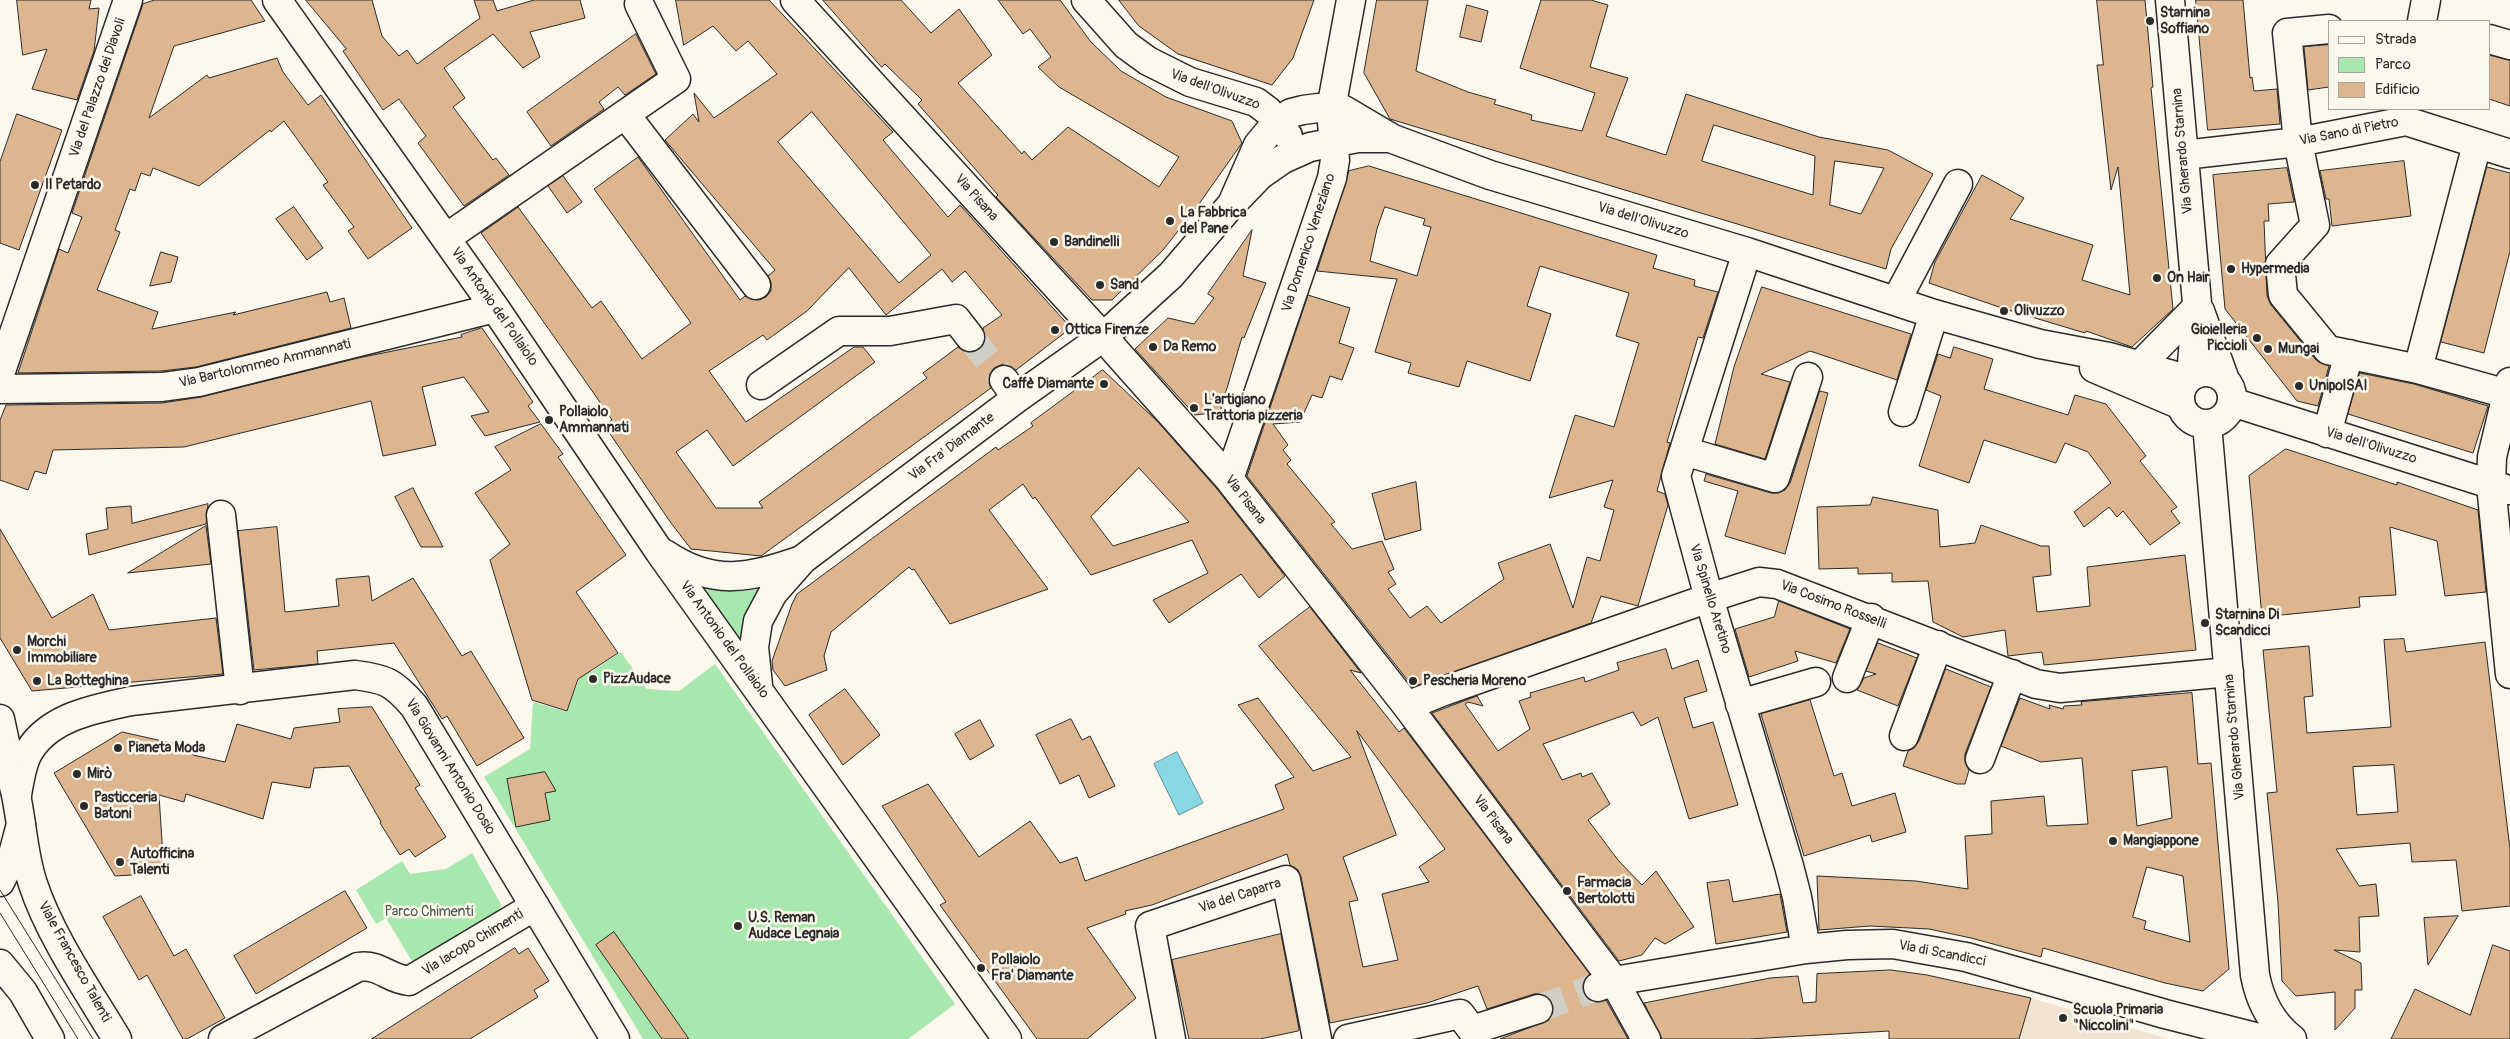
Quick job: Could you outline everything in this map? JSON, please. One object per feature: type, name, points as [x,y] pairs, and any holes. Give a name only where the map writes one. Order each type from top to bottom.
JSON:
[{"type":"street","name":"Via del Palazzo dei Diavoli","points":[[0,374],[4,349],[111,54],[128,0]]},
{"type":"street","name":"Via Antonio del Pollaiolo","points":[[277,0],[495,308],[659,551],[1007,1039]]},
{"type":"street","name":"Via Pisana","points":[[796,0],[1104,337],[1229,479],[1407,706],[1646,1039]]},
{"type":"street","name":"Via dell'Olivuzzo","points":[[1086,0],[1126,45],[1148,62],[1190,82],[1256,102],[1268,111],[1300,151],[1334,141],[1377,136],[1391,138],[1490,175],[1747,252],[1934,314],[2040,344],[2109,357],[2188,377],[2211,372],[2228,391],[2327,433],[2501,488]]},
{"type":"street","name":"Via Domenico Veneziano","points":[[1229,479],[1332,178],[1334,141],[1331,109],[1351,0]]},
{"type":"street","name":"Via Gherardo Starnina","points":[[2170,0],[2196,306],[2188,377]]},
{"type":"street","points":[[2422,20],[2426,0]]},
{"type":"street","name":"Via Antonio del Pollaiolo","points":[[446,238],[676,79],[639,4]]},
{"type":"street","points":[[2328,29],[2288,32],[2298,142],[2315,225],[2280,264],[2283,295],[2328,350],[2509,388],[2492,457],[2501,488],[2510,674]]},
{"type":"street","points":[[2490,40],[2510,45]]},
{"type":"street","name":"Via dell'Olivuzzo","points":[[1277,122],[1284,116],[1303,110],[1331,109],[1354,114],[1391,138]]},
{"type":"street","points":[[624,114],[756,285]]},
{"type":"street","points":[[1232,204],[1258,145],[1277,122]]},
{"type":"street","name":"Via Sano di Pietro","points":[[2184,155],[2298,142],[2406,122],[2510,154]]},
{"type":"street","points":[[2418,369],[2477,144]]},
{"type":"street","points":[[1232,204],[1260,175],[1300,151]]},
{"type":"street","points":[[1896,302],[1958,184]]},
{"type":"street","name":"Via Fra' Diamante","points":[[759,690],[754,647],[758,621],[773,593],[803,559],[1010,389],[1104,337],[1171,275],[1232,204]]},
{"type":"street","name":"Via Spinello Aretino","points":[[1747,252],[1676,476],[1708,598],[1791,874],[1806,948]]},
{"type":"street","points":[[2140,366],[2196,306]]},
{"type":"street","name":"Via Gherardo Starnina","points":[[2196,306],[2228,391]]},
{"type":"street","name":"Via Bartolommeo Ammannati","points":[[0,389],[162,387],[199,382],[495,308]]},
{"type":"street","points":[[1903,412],[1934,314]]},
{"type":"street","points":[[761,384],[839,331],[890,331],[956,319],[970,337]]},
{"type":"street","name":"Via dell'Olivuzzo","points":[[2040,344],[2181,405],[2188,417],[2194,421],[2207,424]]},
{"type":"street","points":[[2327,433],[2349,354]]},
{"type":"street","points":[[1684,451],[1775,478],[1808,377]]},
{"type":"street","points":[[2181,405],[2180,393],[2188,377]]},
{"type":"street","points":[[2207,424],[2223,417],[2228,391]]},
{"type":"street","name":"Via Gherardo Starnina","points":[[2207,424],[2255,976],[2260,995],[2269,1014],[2283,1032],[2292,1039]]},
{"type":"street","points":[[220,515],[240,690]]},
{"type":"street","name":"Via Fra' Diamante","points":[[659,551],[686,567],[719,577],[749,576],[803,559]]},
{"type":"street","name":"Via Cosimo Rosselli","points":[[1407,706],[1444,691],[1758,582],[1772,582],[1871,618],[2036,684],[2060,688],[2229,672]]},
{"type":"street","points":[[1847,678],[1871,618]]},
{"type":"street","points":[[1904,736],[1938,645]]},
{"type":"street","points":[[1980,759],[2012,674]]},
{"type":"street","name":"Via Giovanni Antonio Dosio","points":[[15,786],[26,757],[40,738],[53,726],[98,708],[131,701],[240,690],[354,675],[381,678],[398,688],[414,706],[615,1039]]},
{"type":"street","points":[[1740,704],[1816,682]]},
{"type":"street","points":[[0,719],[15,786]]},
{"type":"street","points":[[0,752],[15,786]]},
{"type":"street","name":"Viale Francesco Talenti","points":[[15,786],[30,874],[40,903],[58,939],[117,1039]]},
{"type":"street","points":[[0,882],[12,858],[21,824]]},
{"type":"street","name":"Via del Caparra","points":[[1171,1039],[1150,926],[1286,880],[1317,1039]]},
{"type":"street","name":"Via Iacopo Chimenti","points":[[223,1039],[358,967],[373,965],[394,979],[409,981],[535,906]]},
{"type":"street","name":"Via di Scandicci","points":[[1606,984],[1806,948],[1877,944],[1937,951],[1994,964],[2165,1014],[2263,1039]]},
{"type":"street","points":[[0,964],[23,992],[50,1039]]},
{"type":"street","points":[[1348,1039],[1460,1014],[1472,1030],[1538,1009]]},
{"type":"shaded area","name":"Scuola Primaria \"Niccolini\"","points":[[2031,998],[2168,1039],[2019,1039]]},
{"type":"green space","points":[[685,575],[777,576],[747,619],[740,640],[744,658]]},
{"type":"green space","points":[[621,652],[647,689],[679,691],[715,664],[955,1004],[908,1039],[643,1039],[484,777],[530,749],[533,702],[567,712],[585,663],[591,672]]},
{"type":"green space","name":"Parco Chimenti","points":[[472,853],[501,904],[499,913],[416,968],[386,918],[376,924],[356,890],[402,861],[410,874],[446,869]]},
{"type":"water","points":[[1177,752],[1203,803],[1179,815],[1154,764]]},
{"type":"building","points":[[17,0],[91,0],[89,9],[99,8],[94,51],[77,100],[32,89],[47,49],[23,55]]},
{"type":"building","points":[[155,0],[251,0],[265,21],[174,46],[149,118],[207,75],[209,78],[277,58],[283,72],[308,105],[321,95],[412,228],[368,259],[348,231],[354,227],[323,185],[328,182],[284,121],[199,186],[153,168],[150,176],[141,173],[135,191],[130,189],[115,230],[120,232],[97,290],[158,312],[152,329],[236,312],[233,315],[327,292],[330,302],[344,298],[351,328],[196,367],[161,371],[18,373],[59,249],[68,253],[82,217],[72,213],[143,4]]},
{"type":"building","points":[[306,0],[372,0],[382,36],[399,56],[407,50],[417,64],[480,18],[474,0],[493,0],[497,11],[534,0],[580,0],[585,18],[530,32],[540,57],[523,68],[493,34],[444,68],[465,98],[453,107],[493,160],[496,158],[509,175],[464,206],[418,143],[426,136],[399,99],[383,110],[343,51],[346,49]]},
{"type":"building","points":[[676,0],[769,0],[893,132],[883,140],[948,217],[960,205],[1071,328],[1016,370],[1003,364],[994,368],[988,381],[991,388],[761,556],[691,549],[604,425],[612,420],[481,233],[518,207],[592,308],[601,301],[642,359],[691,323],[594,189],[638,157],[740,300],[745,296],[758,300],[766,297],[771,291],[771,283],[768,276],[775,270],[665,140],[693,114],[699,122],[694,93],[714,118],[777,74],[748,41],[736,51],[713,26],[684,45]],"holes":[[[812,112],[931,255],[899,283],[778,142]],[[849,268],[886,315],[942,269],[952,282],[965,271],[1002,315],[983,328],[985,342],[980,349],[972,352],[964,351],[958,347],[923,373],[927,378],[759,502],[763,508],[716,508],[676,452],[707,430],[733,466],[875,362],[863,347],[854,347],[746,422],[709,371],[763,335],[767,340],[807,311]]]},
{"type":"building","points":[[823,0],[901,0],[931,33],[959,9],[992,55],[958,83],[1022,154],[1024,151],[1032,160],[1068,127],[1159,187],[1179,157],[1059,87],[1038,67],[1051,57],[1030,29],[1023,34],[998,0],[1060,0],[1091,42],[1121,71],[1166,97],[1232,121],[1242,143],[1194,211],[1163,250],[1112,300],[1092,300],[996,197],[998,195],[918,104],[922,100],[885,64],[882,67]]},
{"type":"building","points":[[1119,0],[1314,0],[1293,58],[1272,85],[1178,54],[1139,26]]},
{"type":"building","points":[[1377,0],[1428,0],[1416,71],[1468,92],[1496,100],[1494,104],[1532,115],[1531,120],[1582,131],[1595,93],[1520,68],[1541,0],[1591,0],[1608,5],[1590,67],[1628,78],[1606,136],[1666,155],[1686,94],[1819,137],[1888,150],[1933,174],[1891,249],[1886,269],[1390,119],[1364,73]],"holes":[[[1714,125],[1815,156],[1813,195],[1702,161]],[[1835,161],[1884,168],[1861,214],[1830,205]]]},
{"type":"building","points":[[2097,0],[2145,0],[2153,87],[2151,88],[2173,309],[2132,347],[2086,331],[2085,333],[2005,309],[1929,283],[1935,262],[1982,175],[2024,198],[2010,219],[2093,245],[2082,280],[2130,295],[2118,167],[2111,190],[2097,65],[2103,65]]},
{"type":"building","points":[[2196,0],[2243,0],[2250,78],[2252,77],[2254,91],[2277,89],[2280,124],[2208,130]]},
{"type":"building","points":[[1467,5],[1488,11],[1481,42],[1460,37]]},
{"type":"building","points":[[636,34],[656,74],[625,95],[618,87],[599,102],[604,109],[551,146],[527,112]]},
{"type":"building","points":[[2328,45],[2328,87],[2308,90],[2304,47]]},
{"type":"building","points":[[2490,55],[2510,60],[2510,106],[2490,99]]},
{"type":"building","points":[[17,114],[62,130],[19,250],[0,243],[0,162]]},
{"type":"building","points":[[2404,161],[2411,216],[2332,226],[2329,199],[2326,199],[2320,171]]},
{"type":"building","points":[[1369,166],[1657,255],[1653,268],[1695,280],[1694,286],[1718,292],[1703,338],[1698,337],[1667,442],[1670,443],[1657,491],[1665,494],[1668,505],[1638,606],[1601,596],[1591,623],[1413,687],[1247,476],[1308,295],[1350,308],[1339,343],[1354,348],[1342,380],[1330,376],[1322,398],[1312,395],[1300,422],[1273,424],[1288,445],[1283,450],[1291,460],[1287,464],[1335,522],[1331,524],[1352,549],[1382,541],[1394,569],[1388,572],[1396,584],[1388,589],[1410,618],[1427,606],[1441,623],[1504,579],[1498,563],[1550,544],[1573,608],[1587,557],[1600,561],[1614,510],[1604,507],[1613,480],[1549,498],[1575,415],[1614,427],[1639,343],[1616,336],[1629,293],[1540,266],[1527,306],[1551,314],[1530,381],[1467,361],[1459,387],[1408,373],[1411,363],[1375,352],[1397,279],[1317,271],[1349,171]],"holes":[[[1385,207],[1425,219],[1423,225],[1431,227],[1417,276],[1370,261],[1377,229]]]},
{"type":"building","points":[[2487,167],[2510,173],[2510,251],[2484,353],[2441,342]]},
{"type":"building","points":[[2287,168],[2294,202],[2268,204],[2269,221],[2264,221],[2267,296],[2271,305],[2316,360],[2329,366],[2318,406],[2297,401],[2225,309],[2213,175]]},
{"type":"building","points":[[563,176],[582,202],[567,213],[548,186]]},
{"type":"building","points":[[294,207],[323,248],[307,260],[276,219]]},
{"type":"building","points":[[1252,230],[1243,276],[1266,283],[1244,338],[1242,337],[1220,412],[1195,415],[1135,349],[1168,318],[1194,324],[1214,298],[1208,294]]},
{"type":"building","points":[[161,252],[178,257],[171,282],[150,286]]},
{"type":"building","points":[[1762,287],[1911,334],[1897,380],[1810,351],[1761,374],[1790,382],[1765,459],[1715,444],[1734,367]]},
{"type":"building","points":[[482,328],[533,402],[528,406],[540,422],[485,436],[471,416],[489,412],[464,377],[422,387],[436,445],[383,456],[371,401],[184,447],[53,450],[46,474],[35,471],[28,490],[0,480],[0,420],[6,405],[162,403],[201,397],[358,358],[462,337],[461,335]]},
{"type":"building","points":[[1954,347],[1993,359],[1984,389],[2068,415],[2075,395],[2106,404],[2146,456],[2140,461],[2177,507],[2171,511],[2180,523],[2150,545],[2123,511],[2117,517],[2109,507],[2084,527],[2074,512],[2111,483],[2088,452],[2065,443],[2056,463],[1984,440],[1969,483],[1919,466],[1941,396],[1926,390],[1938,354],[1950,358]]},
{"type":"building","points":[[1103,370],[1158,422],[1217,489],[1285,576],[1259,598],[1241,574],[1169,623],[1153,600],[1208,573],[1192,540],[1091,575],[1035,497],[1033,499],[1023,484],[989,510],[1048,589],[950,624],[914,569],[912,570],[909,567],[831,632],[824,656],[827,670],[785,686],[773,670],[772,661],[797,594],[996,447],[998,450],[1033,426],[1031,423]],"holes":[[[1139,468],[1189,522],[1113,546],[1091,517]]]},
{"type":"building","points":[[2360,373],[2414,384],[2488,406],[2473,453],[2348,414]]},
{"type":"building","points":[[1820,391],[1828,393],[1785,554],[1725,536],[1738,491],[1704,481],[1706,474],[1771,493],[1785,490],[1790,483]]},
{"type":"building","points":[[541,424],[563,454],[558,457],[626,555],[576,592],[618,653],[578,679],[567,711],[532,700],[490,560],[510,544],[475,493],[511,470],[495,447]]},
{"type":"building","points":[[2286,449],[2397,485],[2397,482],[2478,510],[2486,592],[2445,596],[2437,541],[2390,527],[2396,595],[2359,597],[2360,607],[2262,617],[2249,476]]},
{"type":"building","points":[[1416,482],[1421,530],[1385,540],[1372,494]]},
{"type":"building","points":[[413,488],[443,547],[421,547],[395,497]]},
{"type":"building","points":[[1873,497],[1938,510],[1940,547],[1975,543],[1981,525],[2041,546],[2049,546],[2051,575],[2033,577],[2037,612],[2090,606],[2087,567],[2185,555],[2196,650],[2044,665],[2042,652],[2008,656],[2005,630],[1963,637],[1933,622],[1928,581],[1892,582],[1892,573],[1858,574],[1858,568],[1819,569],[1817,507],[1870,505]]},
{"type":"building","points":[[208,504],[206,524],[89,555],[86,534],[108,529],[106,508],[131,506],[132,523]]},
{"type":"building","points":[[206,526],[211,564],[128,573]]},
{"type":"building","points":[[277,527],[285,612],[339,606],[336,579],[369,576],[372,601],[413,578],[462,656],[471,651],[524,738],[477,766],[447,716],[442,719],[394,643],[317,651],[318,664],[254,670],[238,531]]},
{"type":"building","points":[[0,529],[52,618],[93,594],[109,630],[216,618],[223,674],[32,691],[0,638]]},
{"type":"building","points":[[1779,601],[1850,629],[1836,663],[1795,651],[1798,661],[1749,677],[1735,629],[1774,617]]},
{"type":"building","points":[[1310,607],[1361,673],[1350,670],[1399,732],[1404,728],[1590,974],[1583,985],[1583,992],[1588,999],[1596,1002],[1606,1000],[1628,1039],[1500,1039],[1549,1020],[1553,1013],[1553,1004],[1548,997],[1542,994],[1534,994],[1487,1009],[1478,986],[1427,1003],[1330,1023],[1301,877],[1298,870],[1290,865],[1287,854],[1152,905],[1125,911],[1126,914],[1087,928],[1136,998],[1087,1039],[1037,1039],[940,905],[946,902],[882,806],[928,784],[979,857],[1030,821],[1060,863],[1077,857],[1085,881],[1284,809],[1275,785],[1294,777],[1238,705],[1258,698],[1313,771],[1351,757],[1259,646]],"holes":[[[1357,731],[1445,849],[1419,867],[1429,882],[1382,894],[1398,960],[1363,967],[1349,902],[1358,900],[1343,857],[1396,835]]]},
{"type":"building","points":[[2404,639],[2406,652],[2485,642],[2510,849],[2510,906],[2462,911],[2456,860],[2412,862],[2410,843],[2336,849],[2359,886],[2376,884],[2379,916],[2359,917],[2360,952],[2334,950],[2361,963],[2362,990],[2355,990],[2355,1008],[2335,1030],[2335,992],[2296,996],[2282,981],[2278,902],[2267,793],[2277,792],[2263,650],[2309,646],[2313,696],[2304,697],[2307,733],[2391,727],[2384,640]],"holes":[[[2394,765],[2398,812],[2357,815],[2353,767]]]},
{"type":"building","points":[[1878,643],[1917,658],[1898,706],[1857,690],[1864,678],[1876,674],[1866,671]]},
{"type":"building","points":[[1666,649],[1672,669],[1698,660],[1707,691],[1684,698],[1693,728],[1713,722],[1738,805],[1689,819],[1658,717],[1641,726],[1633,712],[1543,744],[1562,780],[1581,773],[1582,777],[1592,773],[1610,804],[1588,820],[1618,860],[1642,885],[1656,871],[1694,927],[1665,944],[1655,938],[1642,955],[1619,961],[1432,713],[1477,696],[1483,706],[1468,702],[1465,704],[1498,751],[1530,729],[1519,701],[1531,697],[1530,693],[1584,677],[1585,682],[1619,670],[1617,663]]},
{"type":"building","points":[[1946,669],[1991,687],[1965,754],[1965,762],[1969,770],[1965,784],[1957,784],[1903,766],[1908,751],[1914,748],[1919,741]]},
{"type":"building","points":[[845,689],[880,735],[843,765],[809,715]]},
{"type":"building","points":[[2192,693],[2198,764],[2211,763],[2229,969],[2203,991],[2165,983],[2043,948],[2041,957],[1929,929],[1870,926],[1819,930],[1817,876],[1916,881],[1968,889],[1965,836],[1992,834],[1991,801],[2044,796],[2047,826],[2088,824],[2082,758],[2041,762],[2001,746],[2020,698],[2050,709],[2049,705],[2063,709],[2064,706],[2082,705],[2081,702]],"holes":[[[2167,767],[2172,818],[2137,826],[2132,771]],[[2147,867],[2183,876],[2190,942],[2144,929],[2146,921],[2133,917]]]},
{"type":"building","points":[[1810,700],[1834,776],[1842,773],[1852,806],[1895,793],[1906,832],[1872,842],[1870,835],[1804,856],[1761,714]]},
{"type":"building","points":[[372,707],[420,785],[415,788],[446,837],[415,857],[409,849],[400,855],[349,766],[314,768],[310,788],[272,782],[263,819],[186,794],[184,802],[159,795],[164,873],[115,876],[54,773],[122,732],[194,748],[193,755],[225,762],[237,724],[291,739],[294,728],[340,722],[338,709]]},
{"type":"building","points":[[1071,719],[1082,740],[1090,736],[1115,786],[1089,798],[1079,775],[1060,784],[1036,735]]},
{"type":"building","points":[[980,720],[994,746],[970,760],[955,734]]},
{"type":"building","points":[[545,772],[556,791],[545,793],[550,820],[516,827],[507,779]]},
{"type":"building","points":[[1729,880],[1733,902],[1780,894],[1787,932],[1716,944],[1707,883]]},
{"type":"building","points":[[345,891],[367,928],[256,994],[234,956]]},
{"type":"building","points":[[141,896],[174,956],[186,949],[225,1018],[187,1039],[183,1039],[147,975],[139,980],[103,917]]},
{"type":"building","points":[[2458,916],[2428,965],[2424,918]]},
{"type":"building","points":[[614,932],[689,1039],[662,1039],[596,945]]},
{"type":"building","points":[[1281,934],[1298,1031],[1260,1039],[1189,1039],[1172,960]]},
{"type":"building","points":[[2493,945],[2510,951],[2510,1039],[2391,1039],[2415,989],[2470,1015]]},
{"type":"building","points":[[515,948],[519,954],[528,948],[549,981],[534,990],[538,997],[470,1039],[372,1039]]},
{"type":"building","points":[[1891,970],[1927,975],[2031,998],[2019,1039],[1889,1039],[1889,1031],[1749,1039],[1662,1039],[1644,1003],[1770,978],[1798,976],[1803,1003],[1816,1002],[1817,974]]},
{"type":"tunnel","points":[[970,337],[1004,380]]},
{"type":"tunnel","points":[[1538,1009],[1597,987]]},
{"type":"tram line","points":[[0,890],[93,1039]]},
{"type":"tram line","points":[[0,913],[78,1039]]},
{"type":"place","name":"Starnina Soffiano","points":[[2150,21]]},
{"type":"place","name":"Il Petardo","points":[[35,185]]},
{"type":"place","name":"La Fabbrica del Pane","points":[[1170,221]]},
{"type":"place","name":"Bandinelli","points":[[1054,242]]},
{"type":"place","name":"Hypermedia","points":[[2231,269]]},
{"type":"place","name":"On Hair","points":[[2157,278]]},
{"type":"place","name":"Sand","points":[[1100,285]]},
{"type":"place","name":"Olivuzzo","points":[[2004,311]]},
{"type":"place","name":"Ottica Firenze","points":[[1055,330]]},
{"type":"place","name":"Gioielleria Piccioli","points":[[2257,338]]},
{"type":"place","name":"Da Remo","points":[[1153,347]]},
{"type":"place","name":"Mungai","points":[[2268,349]]},
{"type":"place","name":"Caffè Diamante","points":[[1104,384]]},
{"type":"place","name":"UnipolSAI","points":[[2299,386]]},
{"type":"place","name":"L'artigiano Trattoria pizzeria","points":[[1194,408]]},
{"type":"place","name":"Pollaiolo Ammannati","points":[[549,420]]},
{"type":"place","name":"Starnina Di Scandicci","points":[[2205,623]]},
{"type":"place","name":"Morchi Immobiliare","points":[[17,650]]},
{"type":"place","name":"PizzAudace","points":[[593,679]]},
{"type":"place","name":"La Botteghina","points":[[37,681]]},
{"type":"place","name":"Pescheria Moreno","points":[[1413,681]]},
{"type":"place","name":"Pianeta Moda","points":[[118,748]]},
{"type":"place","name":"Mirò","points":[[77,774]]},
{"type":"place","name":"Pasticceria Batoni","points":[[84,806]]},
{"type":"place","name":"Mangiappone","points":[[2113,841]]},
{"type":"place","name":"Autofficina Talenti","points":[[120,862]]},
{"type":"place","name":"Farmacia Bertolotti","points":[[1567,891]]},
{"type":"place","name":"U.S. Reman Audace Legnaia","points":[[738,926]]},
{"type":"place","name":"Pollaiolo Fra' Diamante","points":[[981,968]]},
{"type":"place","name":"Scuola Primaria \"Niccolini\"","points":[[2063,1018]]}]
